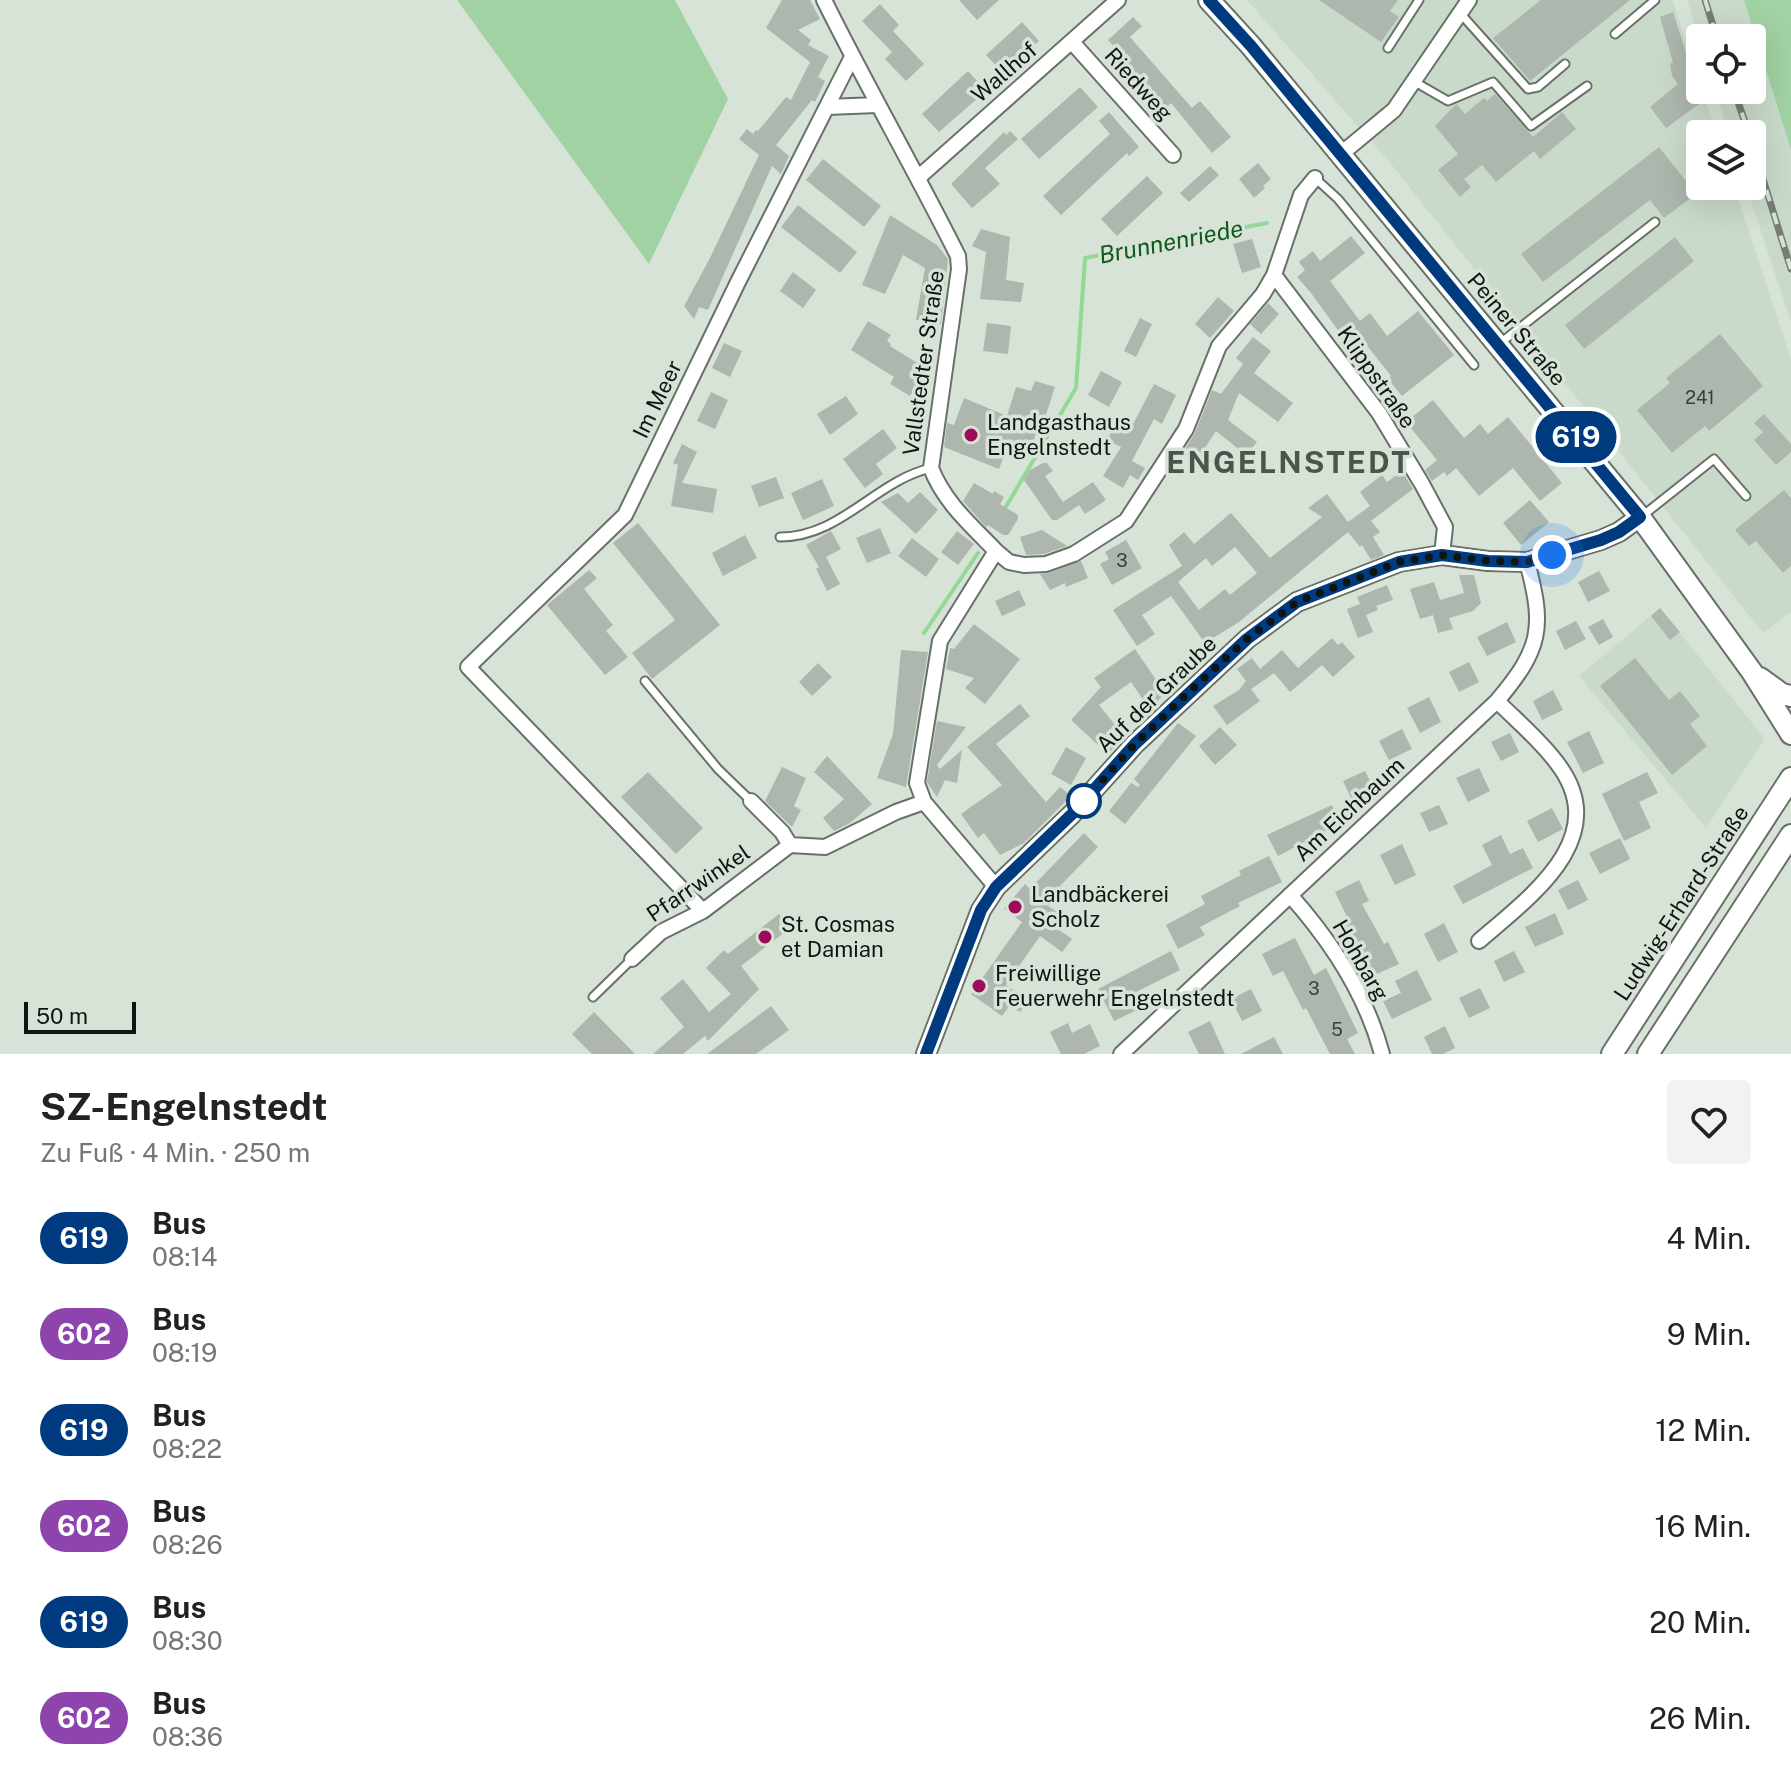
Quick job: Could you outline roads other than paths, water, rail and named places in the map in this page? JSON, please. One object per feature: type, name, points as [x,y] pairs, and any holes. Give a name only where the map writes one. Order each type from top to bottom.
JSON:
[{"type":"main road","name":"Peiner Straße","points":[[1209,0],[1251,46],[1640,517],[1752,672],[1791,734]]},
{"type":"main road","points":[[1752,672],[1782,694],[1791,696]]},
{"type":"main road","name":"Ludwig-Erhard-Straße","points":[[1612,1054],[1791,778]]},
{"type":"main road","points":[[1648,1054],[1791,835]]},
{"type":"main road","points":[[1764,877],[1791,866]]},
{"type":"street","name":"Vallstedter Straße","points":[[824,0],[958,256],[959,269],[931,468],[950,504],[996,551]]},
{"type":"street","name":"Wallhof","points":[[919,177],[1118,0]]},
{"type":"street","points":[[1341,154],[1394,110],[1469,0]]},
{"type":"street","name":"Riedweg","points":[[1072,42],[1173,155]]},
{"type":"street","name":"Im Meer","points":[[703,911],[468,667],[625,515],[852,57]]},
{"type":"street","points":[[827,107],[877,105]]},
{"type":"street","points":[[996,887],[924,802],[917,783],[940,641],[996,551],[1009,562],[1046,564],[1074,554],[1126,521],[1186,429],[1219,346],[1263,294],[1274,275],[1301,195],[1315,178]]},
{"type":"street","name":"Klippstraße","points":[[1274,275],[1379,413],[1422,484],[1445,527],[1442,555]]},
{"type":"street","name":"Auf der Graube","points":[[926,1054],[981,910],[996,887],[1072,814],[1135,744],[1247,639],[1297,602],[1399,562],[1442,555],[1527,562],[1601,540],[1640,517]]},
{"type":"street","name":"Am Eichbaum","points":[[1121,1054],[1497,701],[1518,676],[1537,638],[1538,601],[1527,562]]},
{"type":"street","points":[[1479,941],[1546,879],[1569,848],[1578,816],[1573,791],[1557,763],[1497,701]]},
{"type":"street","points":[[751,801],[782,832],[790,845],[825,847],[896,812],[924,802]]},
{"type":"street","name":"Pfarrwinkel","points":[[632,959],[661,932],[703,911],[790,845]]},
{"type":"street","name":"Hohbarg","points":[[1290,895],[1337,953],[1367,1012],[1382,1054]]},
{"type":"lane","points":[[1388,48],[1419,0]]},
{"type":"lane","points":[[1615,34],[1655,0]]},
{"type":"lane","points":[[1460,13],[1528,89],[1538,87],[1565,64]]},
{"type":"lane","points":[[1415,82],[1448,101],[1493,82],[1531,126],[1587,86]]},
{"type":"lane","points":[[1315,178],[1338,199],[1474,365]]},
{"type":"lane","points":[[1499,344],[1655,222]]},
{"type":"lane","points":[[1640,517],[1714,459],[1746,496]]},
{"type":"lane","points":[[780,537],[809,533],[830,525],[848,516],[901,478],[931,468]]},
{"type":"lane","points":[[645,681],[718,769],[751,801]]},
{"type":"lane","points":[[593,997],[632,959]]},
{"type":"waterway","name":"Brunnenriede","points":[[1004,510],[1076,388],[1085,258],[1267,223]]},
{"type":"waterway","name":"Brunnenriede","points":[[924,633],[978,553]]},
{"type":"railway","points":[[1705,0],[1713,24]]},
{"type":"railway","points":[[1739,104],[1744,120]]},
{"type":"railway","points":[[1766,189],[1791,269]]},
{"type":"place","name":"Landgasthaus Engelnstedt","points":[[971,435]]},
{"type":"place","name":"Landbäckerei Scholz","points":[[1015,907]]},
{"type":"place","name":"St. Cosmas et Damian","points":[[765,937]]},
{"type":"place","name":"Freiwillige Feuerwehr Engelnstedt","points":[[979,986]]},
{"type":"district","name":"ENGELNSTEDT","points":[[1289,463]]}]
